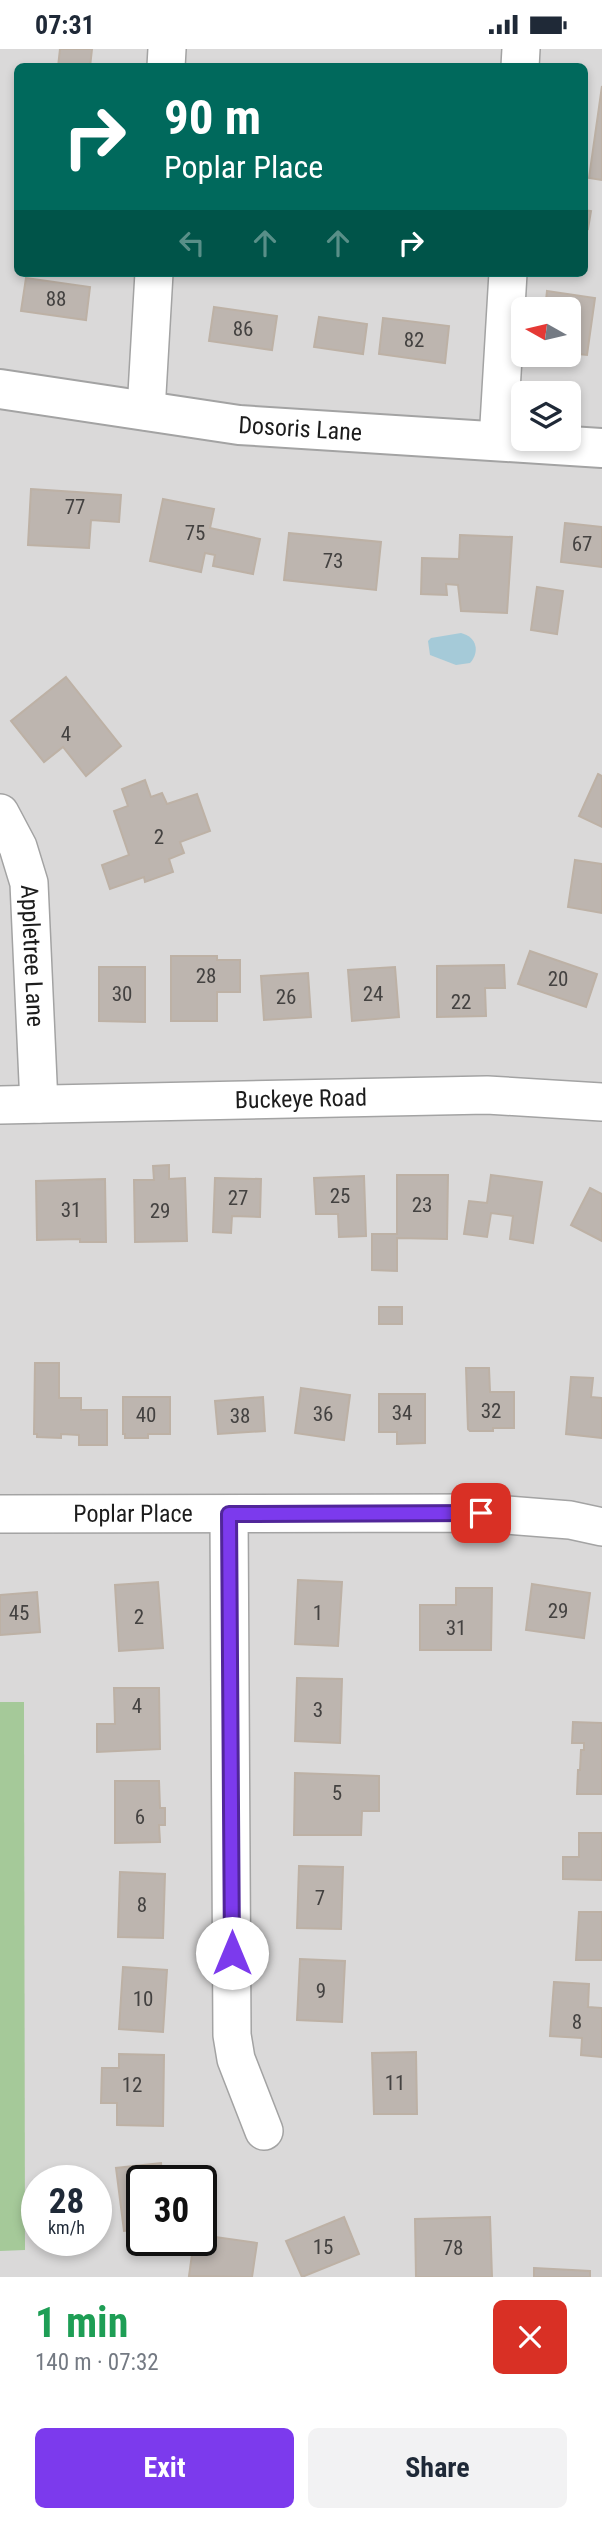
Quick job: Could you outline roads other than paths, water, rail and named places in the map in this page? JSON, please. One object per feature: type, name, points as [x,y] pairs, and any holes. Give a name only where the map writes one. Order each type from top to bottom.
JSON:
[{"type":"street","points":[[146,411],[154,277]]},
{"type":"street","points":[[498,441],[508,277]]},
{"type":"street","name":"Dosoris Lane","points":[[0,389],[239,425],[602,448]]},
{"type":"street","name":"Appletree Lane","points":[[0,813],[18,847],[29,883],[39,1104]]},
{"type":"street","name":"Buckeye Road","points":[[0,1105],[487,1095],[602,1102]]},
{"type":"street","name":"Poplar Place","points":[[0,1514],[481,1513],[570,1520],[602,1527]]},
{"type":"street","points":[[229,1514],[232,2035],[236,2059],[264,2131]]},
{"type":"water","points":[[461,633],[474,641],[476,650],[470,663],[456,665],[430,655],[428,641],[431,638]]}]
